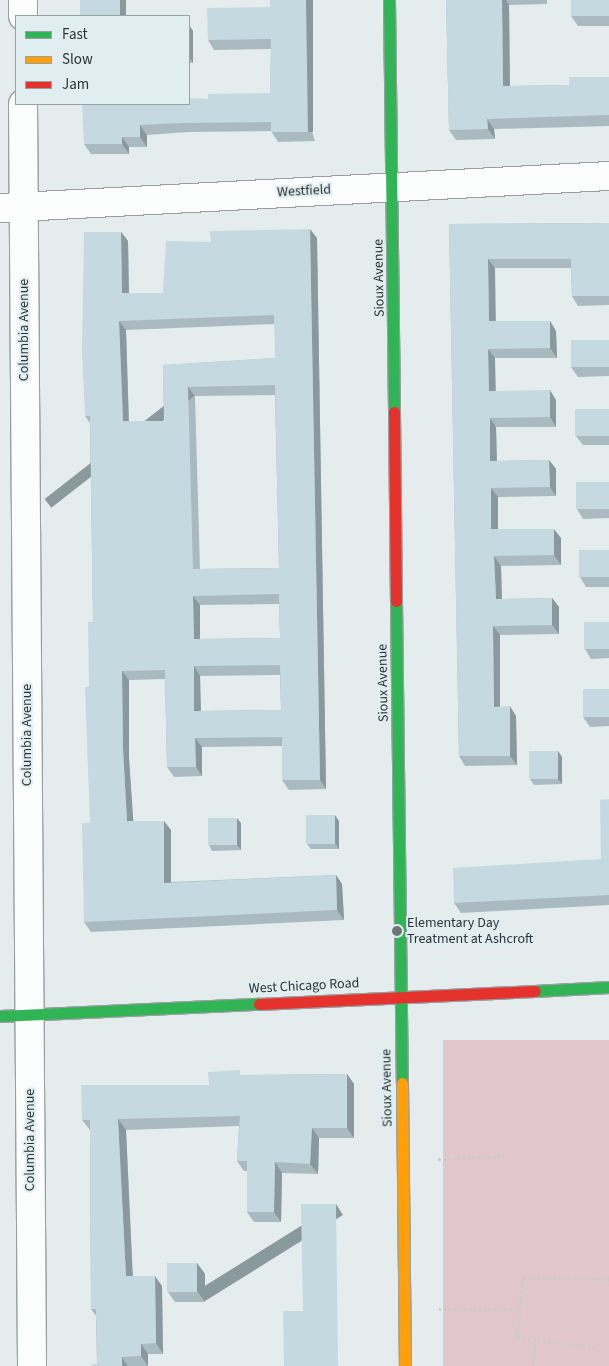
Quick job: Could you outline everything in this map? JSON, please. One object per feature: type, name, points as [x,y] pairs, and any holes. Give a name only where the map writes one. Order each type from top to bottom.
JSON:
[{"type":"street","points":[[22,0],[23,15]]},
{"type":"street","name":"Sioux Avenue","points":[[389,0],[394,186],[405,1366]]},
{"type":"street","name":"Columbia Avenue","points":[[23,105],[12,207],[29,1015],[32,1366]]},
{"type":"street","name":"Westfield","points":[[12,207],[609,176]]},
{"type":"street","name":"West Chicago Road","points":[[0,1016],[609,987]]},
{"type":"path","points":[[438,1159],[505,1156]]},
{"type":"path","points":[[595,1347],[517,1338],[523,1278],[609,1279]]},
{"type":"path","points":[[439,1309],[520,1309]]},
{"type":"path","points":[[533,1366],[535,1340]]},
{"type":"shaded area","points":[[443,1040],[609,1040],[609,1366],[443,1366]]},
{"type":"building","points":[[80,0],[120,0],[120,15],[80,15]]},
{"type":"building","points":[[270,0],[306,0],[308,132],[271,132],[271,122],[140,125],[140,137],[122,137],[122,144],[84,144],[82,105],[190,105],[190,98],[208,99],[208,94],[270,93],[271,39],[208,40],[207,8],[270,7]]},
{"type":"building","points":[[446,0],[502,0],[503,86],[569,85],[569,77],[609,77],[609,115],[487,119],[488,129],[449,130]]},
{"type":"building","points":[[571,0],[609,0],[609,16],[571,16]]},
{"type":"building","points":[[609,223],[609,296],[572,296],[571,259],[488,259],[489,321],[550,321],[550,348],[488,349],[489,391],[550,390],[550,417],[490,418],[490,461],[549,460],[550,487],[491,488],[491,529],[554,529],[554,555],[494,556],[496,599],[552,598],[552,625],[493,626],[494,707],[510,706],[510,756],[459,756],[449,224]]},
{"type":"building","points":[[310,229],[320,780],[282,780],[282,737],[195,738],[196,767],[167,767],[165,670],[122,671],[123,749],[127,821],[164,821],[164,883],[336,875],[337,910],[84,922],[82,823],[90,823],[85,687],[89,687],[88,622],[93,622],[90,416],[85,416],[82,352],[84,232],[121,232],[122,293],[163,293],[166,241],[211,242],[210,231]],"holes":[[[274,315],[275,358],[163,365],[164,421],[123,421],[119,321]],[[275,385],[279,568],[193,569],[188,387]],[[279,594],[280,638],[194,639],[193,596]],[[280,665],[281,710],[194,711],[194,666]]]},
{"type":"building","points":[[571,340],[609,340],[609,367],[571,367]]},
{"type":"building","points":[[575,409],[609,409],[609,436],[575,436]]},
{"type":"building","points":[[576,482],[609,482],[609,509],[576,509]]},
{"type":"building","points":[[579,550],[609,550],[609,577],[579,577]]},
{"type":"building","points":[[584,622],[609,622],[609,649],[584,649]]},
{"type":"building","points":[[583,689],[609,689],[609,717],[583,717]]},
{"type":"building","points":[[529,751],[558,751],[558,779],[529,779]]},
{"type":"building","points":[[609,799],[609,895],[454,903],[453,868],[601,859],[600,800]]},
{"type":"building","points":[[306,815],[335,815],[335,844],[306,844]]},
{"type":"building","points":[[208,818],[237,818],[237,845],[208,845]]},
{"type":"building","points":[[240,1070],[240,1075],[347,1074],[347,1128],[312,1128],[310,1164],[275,1162],[274,1212],[247,1212],[247,1161],[237,1161],[240,1116],[118,1119],[126,1276],[155,1276],[156,1343],[141,1344],[141,1356],[122,1357],[122,1366],[92,1366],[92,1364],[97,1364],[96,1309],[91,1309],[90,1120],[82,1120],[81,1085],[209,1085],[208,1072]]},
{"type":"building","points":[[301,1204],[336,1204],[338,1366],[284,1366],[283,1311],[303,1311]]},
{"type":"building","points":[[167,1263],[197,1263],[197,1292],[167,1292]]},
{"type":"traffic: fast","points":[[389,0],[394,412]]},
{"type":"traffic: fast","points":[[396,601],[402,1083]]},
{"type":"traffic: fast","points":[[535,991],[609,987]]},
{"type":"traffic: fast","points":[[0,1016],[259,1004]]},
{"type":"traffic: slow","points":[[402,1083],[405,1366]]},
{"type":"traffic: jam","points":[[394,412],[396,601]]},
{"type":"traffic: jam","points":[[259,1004],[535,991]]},
{"type":"place","name":"Elementary Day Treatment at Ashcroft","points":[[397,931]]}]
